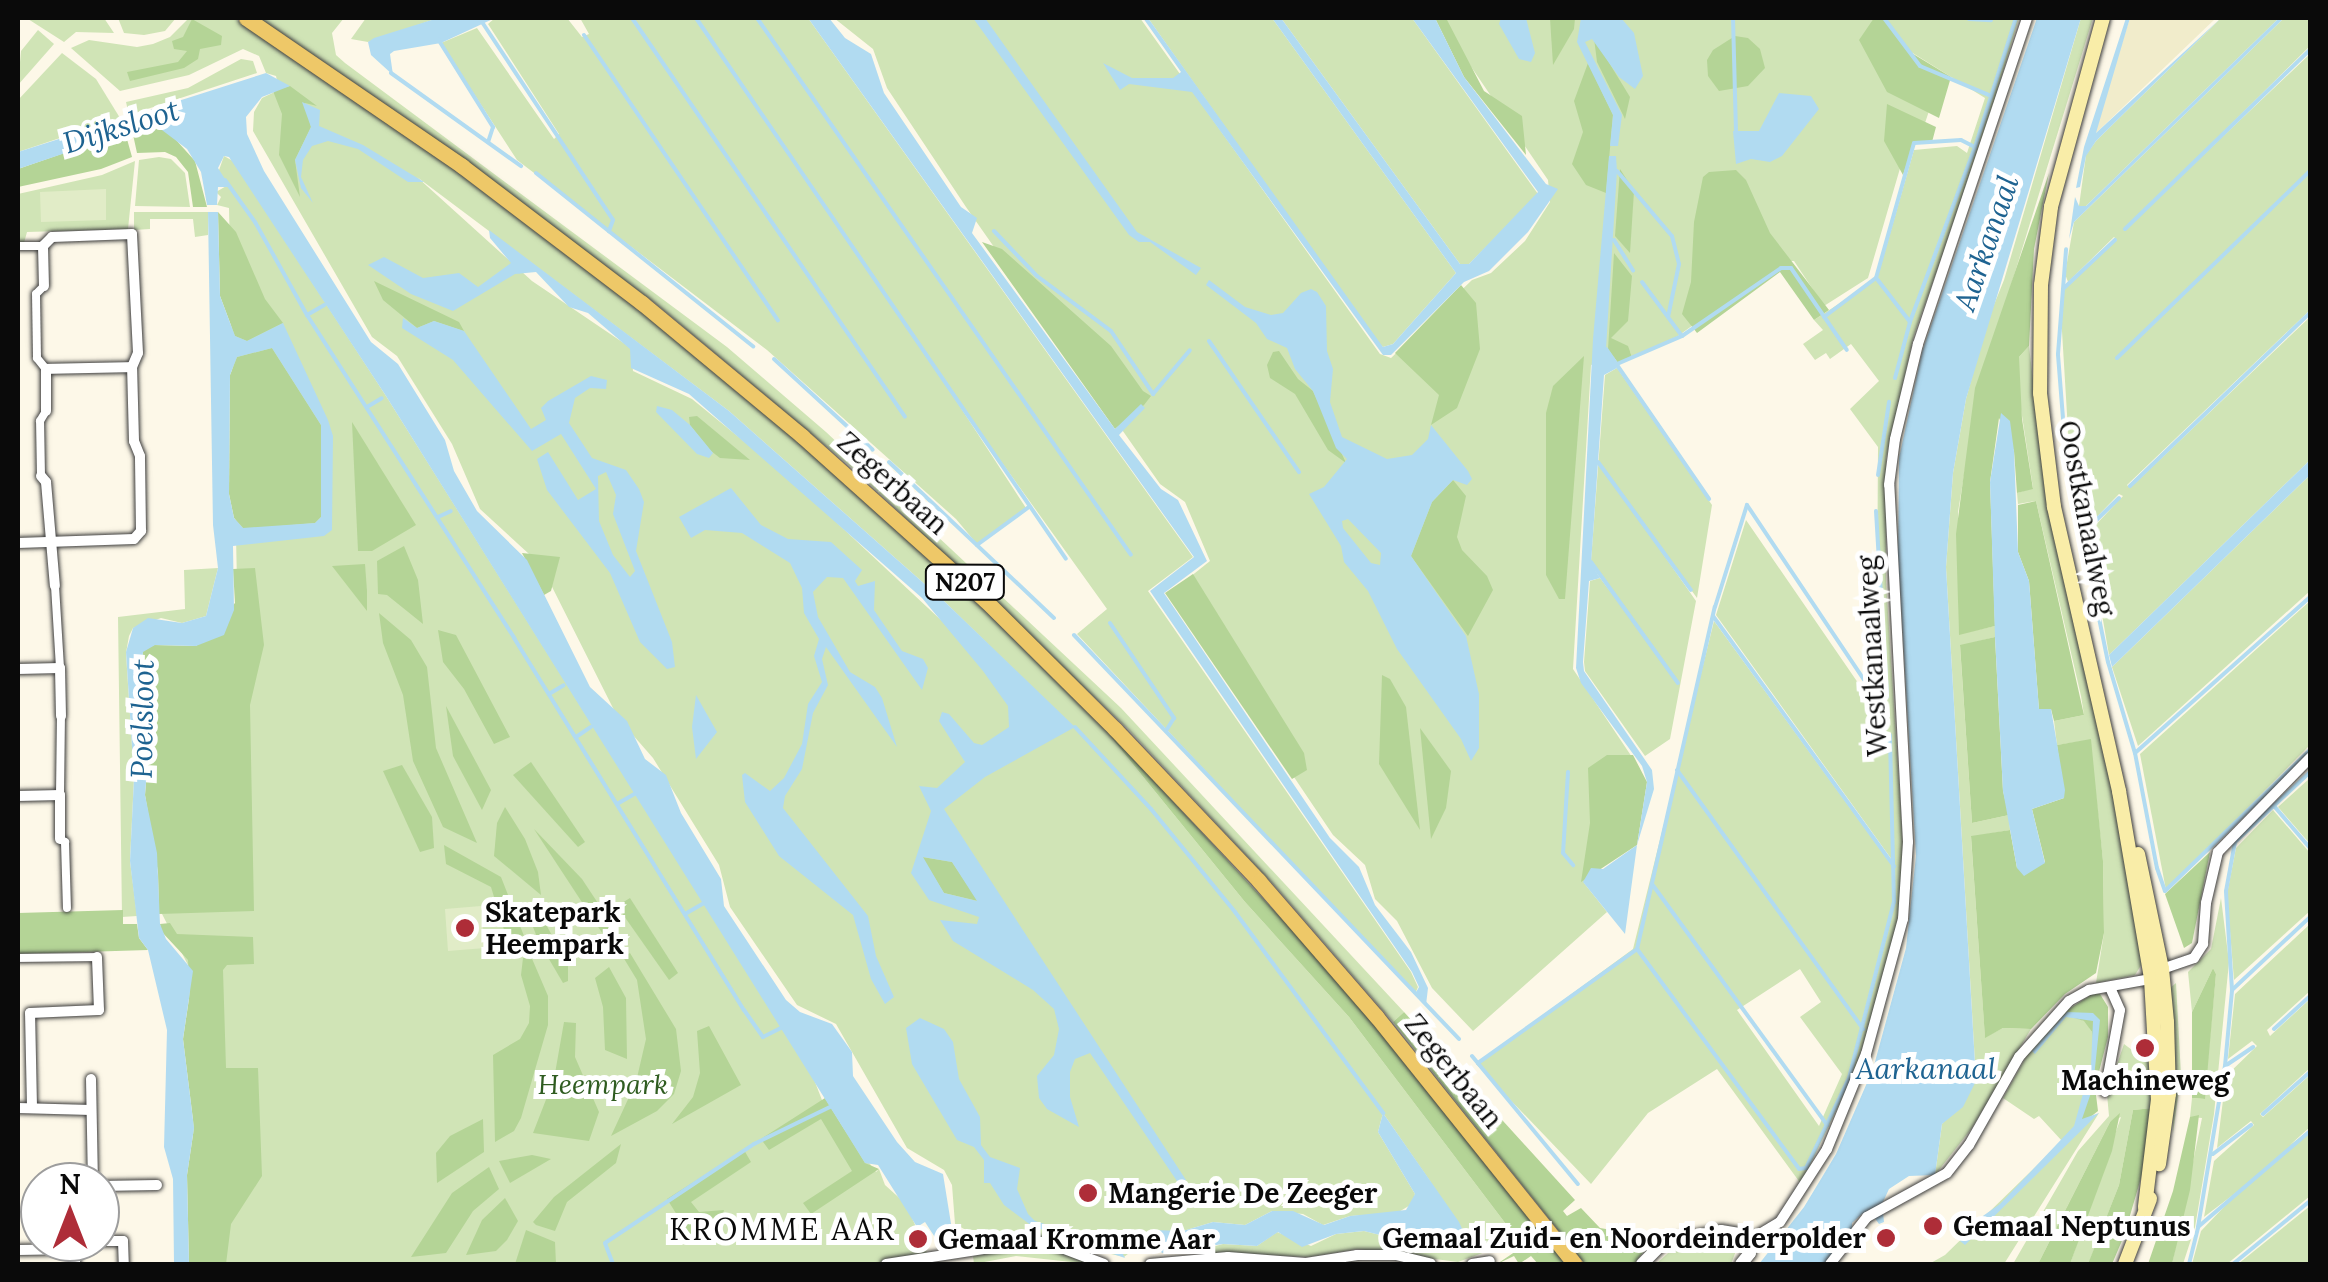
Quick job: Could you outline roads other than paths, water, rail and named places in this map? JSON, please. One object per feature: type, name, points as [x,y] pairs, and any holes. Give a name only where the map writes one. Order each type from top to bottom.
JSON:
[{"type":"main road","name":"Zegerbaan","points":[[246,18],[462,166],[642,303],[814,447],[986,601],[1103,716],[1259,881],[1414,1062],[1575,1264]]},
{"type":"main road","name":"Oostkanaalweg","points":[[2104,18],[2059,169],[2044,257],[2039,340],[2043,430],[2054,507],[2120,792],[2126,803],[2156,974],[2168,1094],[2159,1166],[2125,1264]]},
{"type":"street","name":"Westkanaalweg","points":[[1748,1241],[1780,1222],[1827,1149],[1866,1054],[1904,919],[1908,842],[1889,485],[1895,439],[1918,344],[2027,18]]},
{"type":"street","points":[[18,543],[52,542],[134,539],[141,531],[132,366],[138,353],[132,234],[52,237],[44,246],[44,286],[36,294],[37,358],[46,369],[46,411],[40,421],[41,476],[52,542],[60,668],[60,839],[66,842],[66,908]]},
{"type":"street","points":[[18,246],[44,246]]},
{"type":"street","points":[[46,369],[132,366]]},
{"type":"street","points":[[18,669],[60,668]]},
{"type":"street","points":[[1830,1264],[1878,1210],[1947,1173],[1976,1134],[2019,1058],[2055,1013],[2090,990],[2110,988],[2188,963],[2200,952],[2218,852],[2310,758]]},
{"type":"street","points":[[18,796],[60,795]]},
{"type":"street","points":[[18,958],[97,957],[99,1010],[30,1014],[32,1107]]},
{"type":"street","points":[[2104,1092],[2120,1010],[2110,988]]},
{"type":"street","points":[[91,1079],[92,1162]]},
{"type":"street","points":[[18,1108],[91,1110]]},
{"type":"street","points":[[120,1186],[157,1185]]},
{"type":"street","points":[[1642,1264],[1663,1243],[1682,1235],[1734,1232],[1748,1241],[1750,1254],[1740,1264]]},
{"type":"street","points":[[120,1241],[124,1264]]},
{"type":"street","points":[[886,1264],[1046,1242],[1104,1264]]},
{"type":"street","points":[[1150,1264],[1228,1257],[1306,1262],[1357,1255],[1396,1255],[1430,1264]]},
{"type":"street","points":[[1472,1264],[1490,1262]]},
{"type":"water","points":[[438,18],[495,18],[441,43],[394,51],[390,54],[393,75],[371,55],[368,42],[374,38]]},
{"type":"water","points":[[808,18],[829,18],[845,38],[871,54],[884,93],[961,207],[977,218],[972,233],[1115,429],[1141,404],[1145,408],[1119,435],[1161,489],[1178,500],[1207,561],[1164,593],[1330,838],[1359,867],[1375,905],[1411,952],[1428,988],[1426,1005],[1415,994],[1419,987],[1412,972],[1150,591],[1194,557]]},
{"type":"water","points":[[973,18],[985,18],[1137,232],[1201,268],[1196,275],[1150,242],[1139,242],[1129,235]]},
{"type":"water","points":[[1143,18],[1148,18],[1383,347],[1393,344],[1456,273],[1272,18],[1281,18],[1460,264],[1469,264],[1538,192],[1412,18],[1435,18],[1464,77],[1546,184],[1558,189],[1528,232],[1489,271],[1464,282],[1391,355],[1383,355],[1192,92],[1129,84],[1120,90],[1103,63],[1132,78],[1173,78],[1181,72]]},
{"type":"water","points":[[1501,18],[1526,18],[1535,53],[1531,62],[1519,59],[1499,24]]},
{"type":"water","points":[[1581,18],[1621,18],[1634,33],[1643,76],[1635,89],[1619,77],[1592,39],[1585,42],[1622,115],[1618,146],[1610,146],[1613,115],[1577,42]]},
{"type":"water","name":"Aarkanaal","points":[[2037,18],[2081,18],[1966,399],[1953,473],[1946,567],[1976,1081],[1963,1107],[1942,1124],[1935,1175],[1909,1176],[1889,1189],[1882,1204],[1884,1222],[1879,1224],[1869,1210],[1862,1214],[1852,1223],[1852,1234],[1826,1264],[1759,1264],[1804,1207],[1836,1154],[1873,1069],[1906,948],[1916,856],[1898,555],[1899,458],[1922,352]]},
{"type":"water","points":[[2126,18],[2130,18],[2096,133],[2221,18],[2096,141],[2086,156],[2080,187],[2076,188],[2084,147]]},
{"type":"water","points":[[2279,18],[2284,18],[2074,222],[2069,239],[2075,197],[2079,206],[2086,206]]},
{"type":"water","name":"Dijksloot","points":[[266,73],[290,86],[262,97],[246,117],[247,134],[264,171],[371,342],[398,364],[445,440],[454,471],[477,511],[527,560],[590,687],[627,721],[645,759],[666,775],[681,813],[721,879],[724,906],[786,1000],[800,1012],[832,1024],[852,1052],[853,1076],[897,1142],[915,1162],[943,1174],[953,1236],[938,1242],[925,1222],[917,1227],[878,1165],[865,1163],[386,396],[229,157],[224,156],[218,168],[230,187],[218,187],[217,205],[207,205],[201,172],[187,149],[158,127],[139,128],[18,169],[18,152]]},
{"type":"water","points":[[1779,93],[1811,96],[1819,109],[1782,156],[1770,162],[1751,159],[1736,164],[1733,131],[1759,131]]},
{"type":"water","points":[[302,102],[320,110],[319,126],[363,145],[424,182],[408,182],[358,149],[328,141],[312,146],[303,160],[301,177],[313,203],[301,188],[295,160],[311,127]]},
{"type":"water","points":[[1609,156],[1616,156],[1617,171],[1606,349],[1617,368],[1604,375],[1591,564],[1600,578],[1589,581],[1583,662],[1584,671],[1652,770],[1654,789],[1637,845],[1647,782],[1642,766],[1581,683],[1576,668],[1593,339]]},
{"type":"water","name":"Poelsloot","points":[[208,212],[218,212],[220,296],[235,336],[247,341],[283,323],[328,420],[333,436],[332,530],[324,536],[233,546],[234,610],[224,635],[196,646],[155,645],[143,652],[141,670],[151,721],[145,795],[157,853],[160,924],[166,939],[193,971],[183,1039],[194,1128],[187,1175],[189,1264],[174,1264],[173,1179],[164,1147],[167,1030],[148,950],[139,938],[130,861],[134,778],[126,652],[133,628],[148,618],[182,623],[206,616],[218,568],[213,525]],"holes":[[[272,348],[321,425],[321,517],[315,523],[243,528],[234,518],[229,494],[230,375],[237,357]]]},
{"type":"water","points":[[489,230],[729,411],[945,602],[1075,727],[985,777],[944,809],[1186,1180],[1179,1184],[1090,1053],[1075,1059],[1070,1072],[1070,1097],[1079,1127],[1047,1109],[1039,1098],[1037,1076],[1054,1055],[1059,1029],[1054,1009],[1033,990],[953,941],[940,920],[977,924],[979,917],[929,900],[911,873],[931,811],[919,786],[937,788],[965,762],[939,721],[942,712],[949,714],[974,743],[982,745],[1009,727],[1008,706],[983,671],[922,598],[689,394],[631,368],[630,349],[588,313],[569,307],[536,272],[515,274],[453,311],[411,294],[368,265],[384,257],[423,278],[459,273],[478,287],[511,263],[490,238]],"holes":[[[923,857],[952,862],[977,901],[944,893]]]},
{"type":"water","points":[[1209,280],[1245,307],[1271,315],[1283,313],[1301,293],[1311,289],[1317,292],[1326,306],[1327,351],[1333,369],[1330,402],[1342,437],[1387,459],[1412,455],[1428,439],[1431,425],[1468,471],[1472,479],[1467,485],[1453,480],[1432,502],[1411,556],[1466,636],[1479,694],[1479,748],[1471,761],[1461,739],[1397,649],[1368,591],[1344,562],[1341,546],[1309,494],[1324,487],[1347,459],[1336,448],[1313,391],[1295,369],[1287,348],[1267,339],[1256,323],[1206,285]],"holes":[[[1348,519],[1381,553],[1380,565],[1371,563],[1343,528],[1342,521]]]},
{"type":"water","points":[[403,318],[417,328],[434,321],[464,331],[531,429],[546,420],[541,408],[548,401],[591,376],[607,380],[606,389],[590,388],[575,398],[569,423],[592,458],[626,470],[639,489],[644,502],[636,551],[672,642],[675,667],[667,669],[640,642],[610,573],[547,490],[537,459],[548,452],[578,500],[596,489],[561,434],[532,451],[453,360],[402,328]],"holes":[[[606,472],[616,495],[613,514],[635,571],[630,577],[613,555],[599,521],[598,476]]]},
{"type":"water","points":[[657,406],[672,410],[690,425],[713,453],[709,458],[697,454],[656,412]]},
{"type":"water","points":[[2001,413],[2010,421],[2014,451],[2018,552],[2029,581],[2039,709],[2051,709],[2065,790],[2064,798],[2032,809],[2045,863],[2024,876],[2017,868],[2003,791],[1995,637],[1990,482]]},
{"type":"water","points":[[2310,460],[2310,475],[2112,667],[2109,655]]},
{"type":"water","points":[[731,488],[761,525],[788,539],[831,542],[862,570],[855,581],[858,586],[875,581],[874,610],[902,651],[923,659],[928,668],[922,690],[843,578],[827,577],[813,592],[818,617],[850,672],[875,687],[882,698],[897,747],[826,647],[822,659],[828,685],[813,713],[802,769],[785,796],[783,808],[868,916],[876,956],[894,997],[885,1004],[871,979],[853,915],[779,856],[745,802],[745,773],[770,791],[784,778],[802,744],[808,704],[822,682],[814,656],[819,639],[804,613],[802,588],[790,563],[742,533],[705,530],[691,538],[679,517]]},
{"type":"water","points":[[696,695],[717,732],[696,759],[692,727]]},
{"type":"water","points":[[1637,845],[1625,934],[1583,882],[1591,868],[1603,869]]},
{"type":"water","points":[[2067,1012],[2093,1013],[2100,1020],[2093,1087],[2082,1119],[2099,1113],[1965,1245],[1960,1241],[1970,1225],[2000,1204],[2074,1126],[2091,1065],[2093,1021],[2066,1017],[2035,1054],[2032,1051]]},
{"type":"water","points":[[920,1018],[944,1029],[953,1042],[959,1079],[980,1117],[981,1145],[990,1157],[1020,1168],[1017,1189],[1028,1214],[1035,1221],[1119,1247],[1125,1258],[1032,1226],[1004,1205],[990,1183],[984,1183],[984,1160],[974,1147],[957,1140],[912,1064],[906,1028]]},
{"type":"water","points":[[1383,1113],[1459,1222],[1471,1248],[1464,1249],[1451,1237],[1396,1239],[1364,1231],[1336,1234],[1302,1247],[1278,1232],[1257,1246],[1223,1244],[1162,1253],[1147,1236],[1154,1230],[1183,1231],[1213,1222],[1245,1225],[1272,1211],[1293,1211],[1324,1225],[1350,1216],[1406,1210],[1415,1194],[1378,1132]]},
{"type":"waterway","points":[[632,18],[905,416]]},
{"type":"waterway","points":[[696,18],[1066,559]]},
{"type":"waterway","points":[[757,18],[1131,555]]},
{"type":"waterway","points":[[1733,18],[1736,132]]},
{"type":"waterway","points":[[1884,18],[1920,66],[1991,96]]},
{"type":"waterway","points":[[1975,147],[2016,18]]},
{"type":"waterway","points":[[1969,19],[1991,20]]},
{"type":"waterway","points":[[482,22],[613,220],[609,231]]},
{"type":"waterway","points":[[584,35],[778,320]]},
{"type":"waterway","points":[[438,39],[493,127],[488,142]]},
{"type":"waterway","points":[[2125,229],[2310,50]]},
{"type":"waterway","points":[[391,73],[521,166]]},
{"type":"waterway","points":[[1824,317],[1876,278],[1914,143],[1961,140],[1975,147],[1910,322],[1895,378]]},
{"type":"waterway","points":[[1617,171],[1672,236],[1679,264],[1668,317]]},
{"type":"waterway","points":[[2117,358],[2310,171]]},
{"type":"waterway","points":[[536,173],[753,346]]},
{"type":"waterway","points":[[225,180],[255,222],[307,315],[514,638],[744,1010],[763,1037],[781,1028]]},
{"type":"waterway","points":[[994,231],[1037,276],[1111,331],[1153,394],[1190,350]]},
{"type":"waterway","points":[[1614,240],[1633,270]]},
{"type":"waterway","points":[[2064,288],[2115,240]]},
{"type":"waterway","points":[[2064,431],[2058,354],[2066,249]]},
{"type":"waterway","points":[[1617,364],[1682,336],[1781,268],[1791,268],[1847,350]]},
{"type":"waterway","points":[[1877,279],[1910,322]]},
{"type":"waterway","points":[[1642,282],[1682,336]]},
{"type":"waterway","points":[[307,315],[324,305]]},
{"type":"waterway","points":[[2130,486],[2310,313]]},
{"type":"waterway","points":[[1209,341],[1299,472]]},
{"type":"waterway","points":[[1606,349],[1709,499]]},
{"type":"waterway","points":[[774,359],[873,450]]},
{"type":"waterway","points":[[367,407],[382,398]]},
{"type":"waterway","points":[[1878,475],[1889,402]]},
{"type":"waterway","points":[[2065,451],[2108,662],[2135,753],[2165,891],[2310,750]]},
{"type":"waterway","points":[[889,462],[1054,618]]},
{"type":"waterway","points":[[1598,462],[1691,590]]},
{"type":"waterway","points":[[2081,535],[2119,498]]},
{"type":"waterway","points":[[1637,949],[1715,607],[1747,505],[1882,707]]},
{"type":"waterway","points":[[977,545],[1029,507]]},
{"type":"waterway","points":[[438,517],[451,511]]},
{"type":"waterway","points":[[1876,511],[1887,697]]},
{"type":"waterway","points":[[1591,562],[1678,683]]},
{"type":"waterway","points":[[2135,753],[2310,597]]},
{"type":"waterway","points":[[1713,616],[1894,866]]},
{"type":"waterway","points":[[1110,623],[1174,718],[1167,729]]},
{"type":"waterway","points":[[1074,635],[1459,1039]]},
{"type":"waterway","points":[[549,694],[564,685]]},
{"type":"waterway","points":[[576,737],[591,727]]},
{"type":"waterway","points":[[1075,727],[1151,809],[1235,912],[1383,1113]]},
{"type":"waterway","points":[[1478,1063],[1637,949],[1799,1169],[1806,1168],[1849,1078],[1894,902],[1890,735]]},
{"type":"waterway","points":[[1677,770],[1863,1029]]},
{"type":"waterway","points":[[1568,772],[1563,853],[1573,865]]},
{"type":"waterway","points":[[2225,1066],[2232,990],[2226,891],[2235,842],[2310,772]]},
{"type":"waterway","points":[[617,804],[636,793]]},
{"type":"waterway","points":[[2274,806],[2310,848]]},
{"type":"waterway","points":[[1652,884],[1827,1125]]},
{"type":"waterway","points":[[685,914],[704,903]]},
{"type":"waterway","points":[[2232,990],[2310,917]]},
{"type":"waterway","points":[[2274,1029],[2310,996]]},
{"type":"waterway","points":[[2198,1227],[2225,1066],[2253,1047]]},
{"type":"waterway","points":[[1472,1056],[1578,1184]]},
{"type":"waterway","points":[[2263,1114],[2310,1072]]},
{"type":"waterway","points":[[613,1264],[605,1243],[754,1144],[830,1107]]},
{"type":"waterway","points":[[2213,1154],[2251,1125]]},
{"type":"waterway","points":[[2189,1264],[2198,1227],[2310,1131]]},
{"type":"waterway","points":[[2233,1264],[2310,1201]]},
{"type":"place","name":"Skatepark Heempark","points":[[465,928]]},
{"type":"place","name":"Machineweg","points":[[2145,1048]]},
{"type":"place","name":"Mangerie De Zeeger","points":[[1088,1193]]},
{"type":"place","name":"Gemaal Neptunus","points":[[1933,1226]]},
{"type":"place","name":"Gemaal Zuid- en Noordeinderpolder","points":[[1886,1238]]},
{"type":"place","name":"Gemaal Kromme Aar","points":[[918,1239]]},
{"type":"district","name":"KROMME AAR","points":[[783,1229]]},
{"type":"park label","name":"Heempark","points":[[603,1084]]}]
